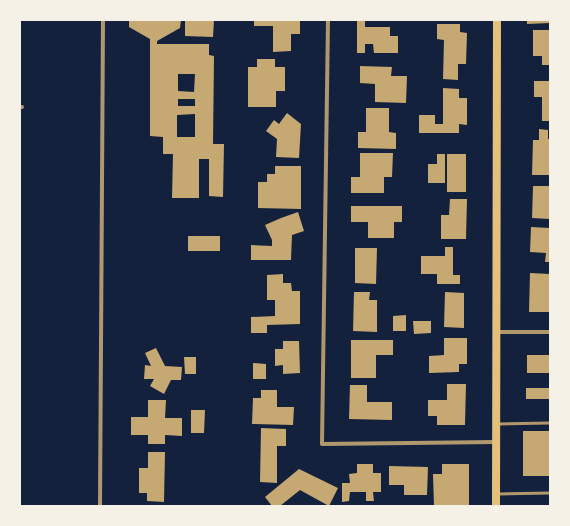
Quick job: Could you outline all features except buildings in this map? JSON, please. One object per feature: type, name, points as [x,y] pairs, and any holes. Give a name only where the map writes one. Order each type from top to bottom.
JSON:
[{"type":"main road","points":[[496,506],[497,20]]},
{"type":"street","points":[[100,506],[103,20]]},
{"type":"street","points":[[328,20],[322,444],[496,442]]},
{"type":"street","points":[[497,332],[550,332]]},
{"type":"lane","points":[[496,424],[550,423]]},
{"type":"lane","points":[[496,494],[550,493]]}]
